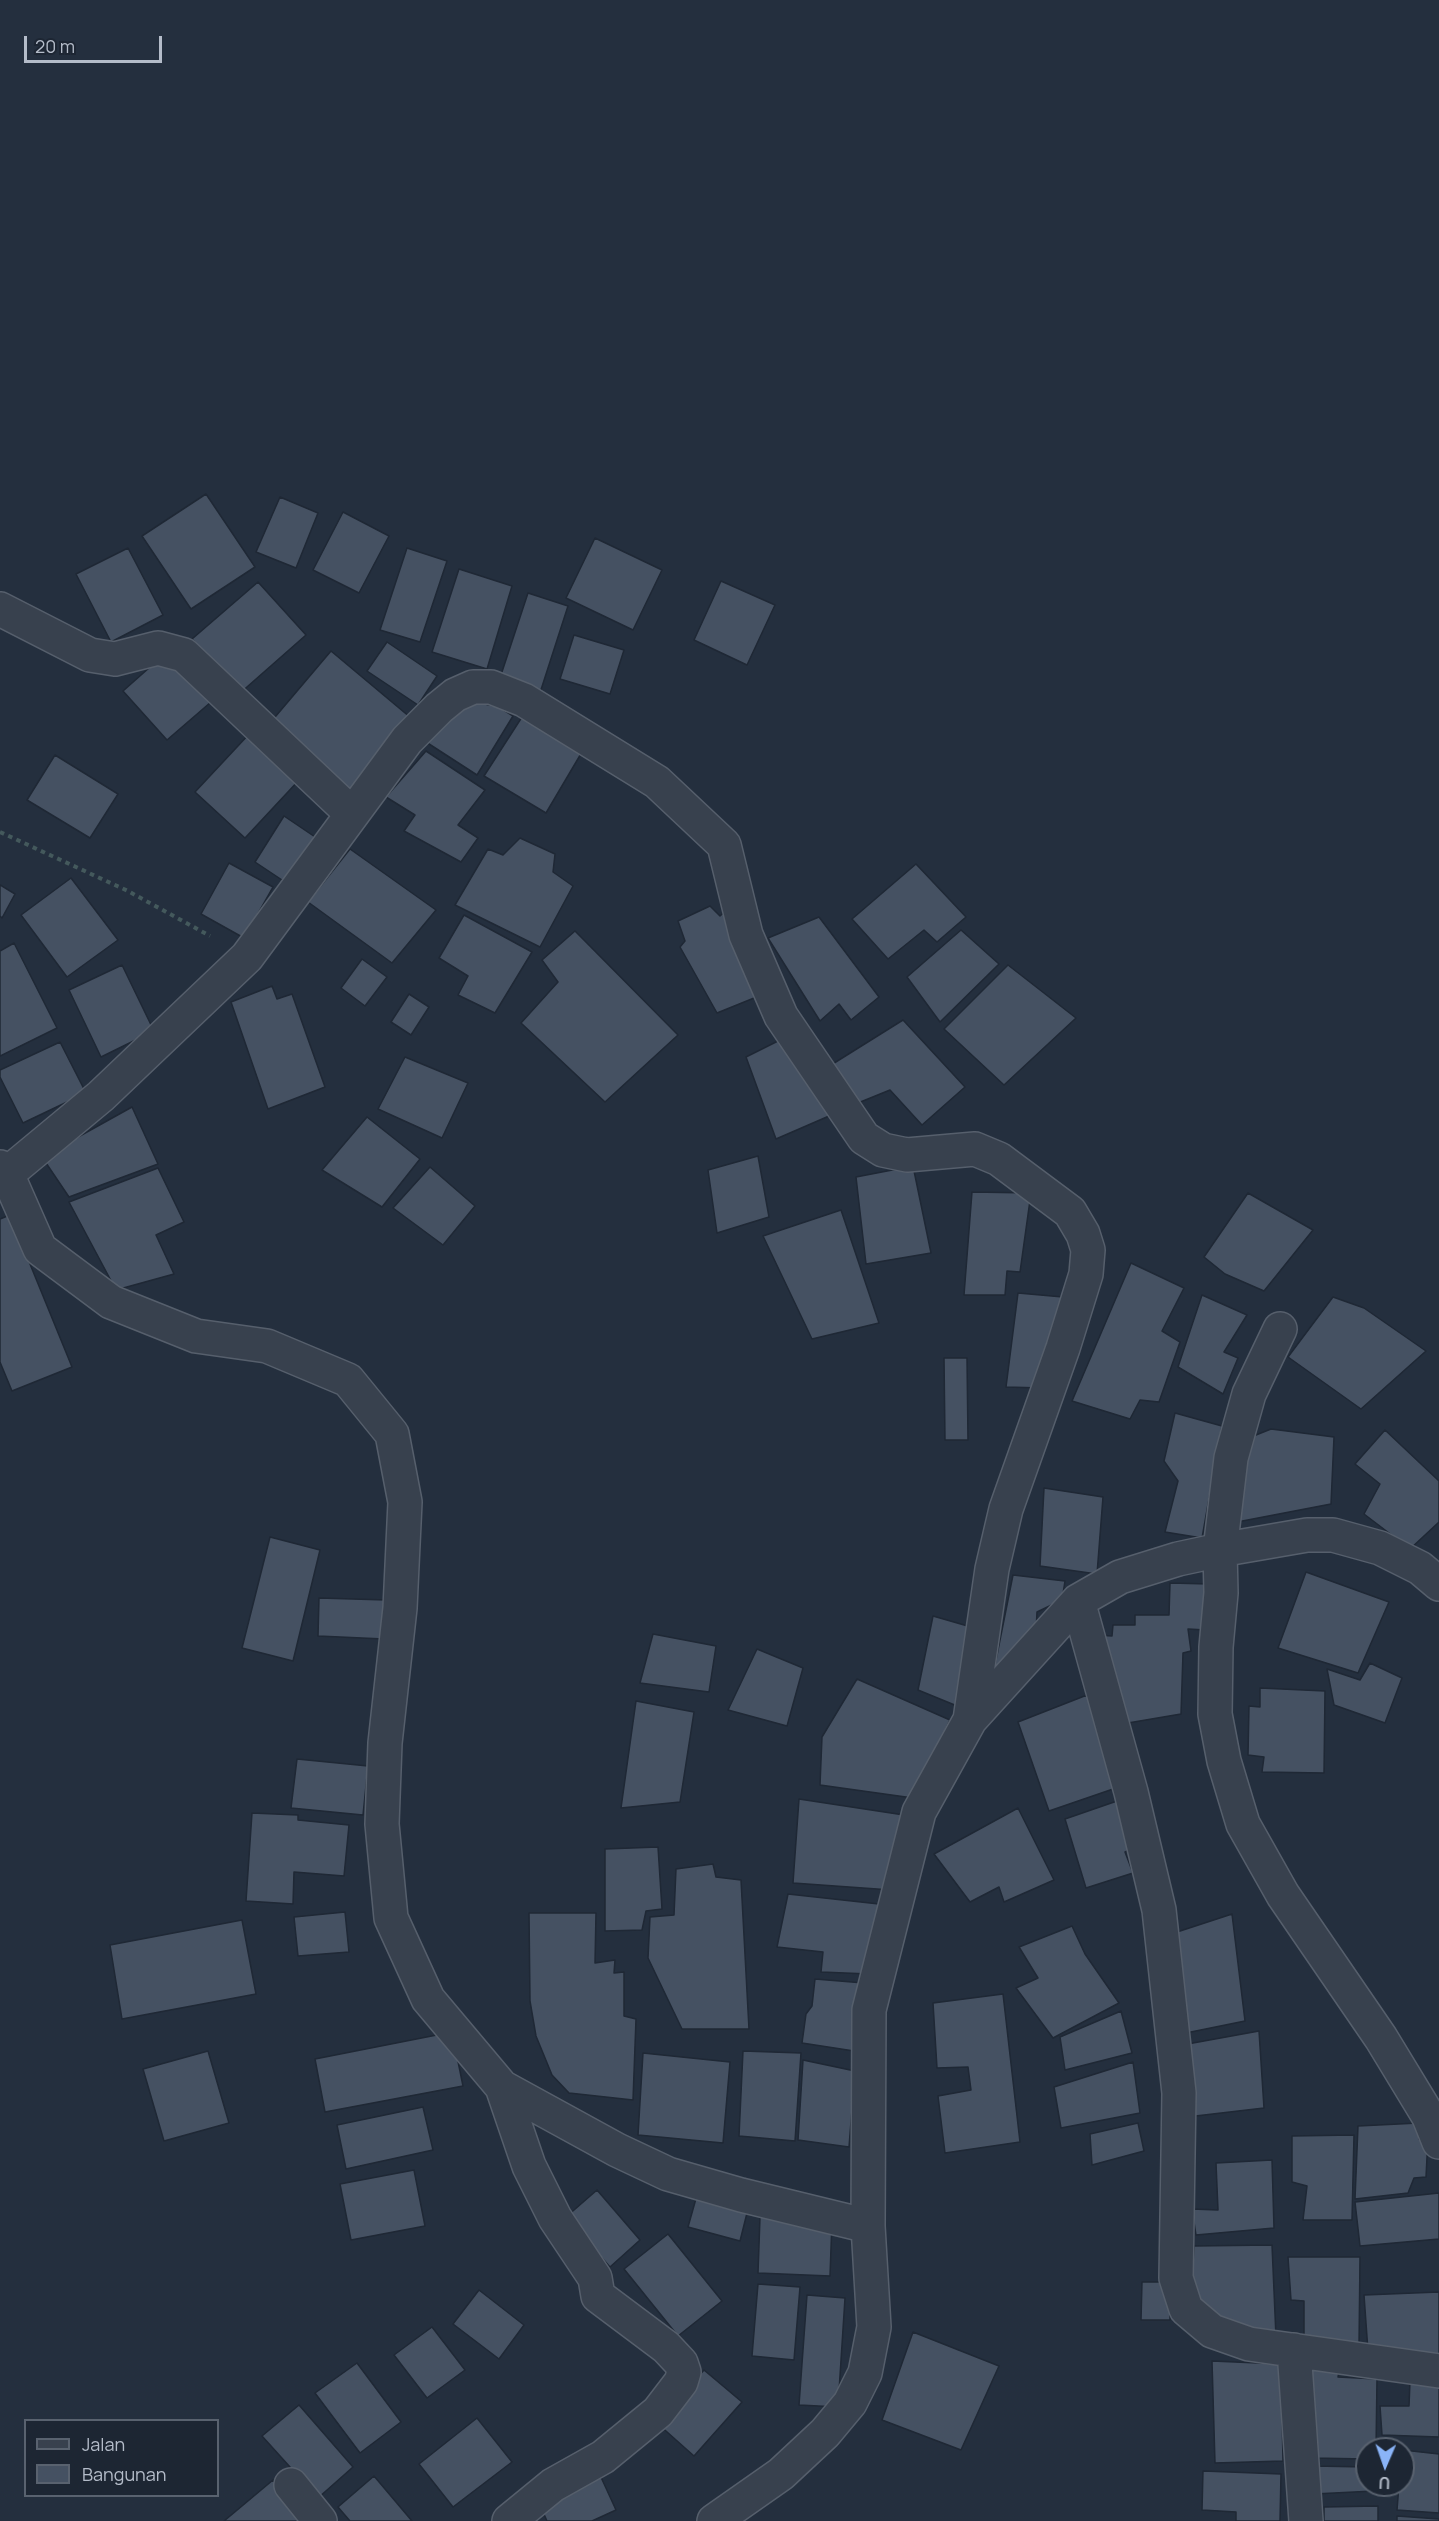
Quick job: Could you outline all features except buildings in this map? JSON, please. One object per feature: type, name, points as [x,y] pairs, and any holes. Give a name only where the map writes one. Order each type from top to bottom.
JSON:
[{"type":"street","points":[[0,609],[90,656],[115,659],[158,648],[184,655],[351,813]]},
{"type":"street","points":[[509,2521],[553,2486],[603,2457],[658,2412],[681,2382],[684,2372],[681,2363],[666,2347],[598,2296],[595,2278],[555,2218],[529,2166],[502,2087],[428,1999],[391,1918],[382,1824],[384,1766],[400,1608],[405,1502],[392,1434],[348,1380],[267,1346],[196,1336],[111,1302],[40,1249],[4,1170],[101,1096],[248,957],[351,813],[407,740],[455,695],[473,687],[491,687],[524,700],[657,782],[724,845],[746,935],[781,1016],[864,1138],[883,1150],[907,1155],[975,1149],[999,1159],[1070,1212],[1086,1242],[1088,1250],[1086,1274],[1063,1348],[1006,1509],[992,1569],[970,1720]]},
{"type":"street","points":[[1280,1329],[1250,1394],[1231,1458],[1220,1550],[1221,1593],[1216,1647],[1215,1714],[1224,1761],[1243,1824],[1282,1895],[1381,2038],[1429,2117],[1439,2142]]},
{"type":"street","points":[[714,2521],[781,2474],[825,2433],[850,2403],[865,2373],[874,2327],[868,2226],[869,2010],[918,1812],[970,1720],[1078,1602],[1120,1577],[1178,1559],[1307,1535],[1333,1535],[1380,1548],[1420,1568],[1439,1584]]},
{"type":"street","points":[[1078,1602],[1131,1792],[1159,1910],[1179,2093],[1176,2278],[1186,2309],[1212,2331],[1249,2344],[1439,2371]]},
{"type":"street","points":[[502,2087],[617,2150],[668,2174],[741,2195],[868,2226]]},
{"type":"street","points":[[1294,2350],[1306,2521]]},
{"type":"street","points":[[291,2485],[320,2521]]},
{"type":"path","points":[[0,832],[128,891],[248,957]]}]
